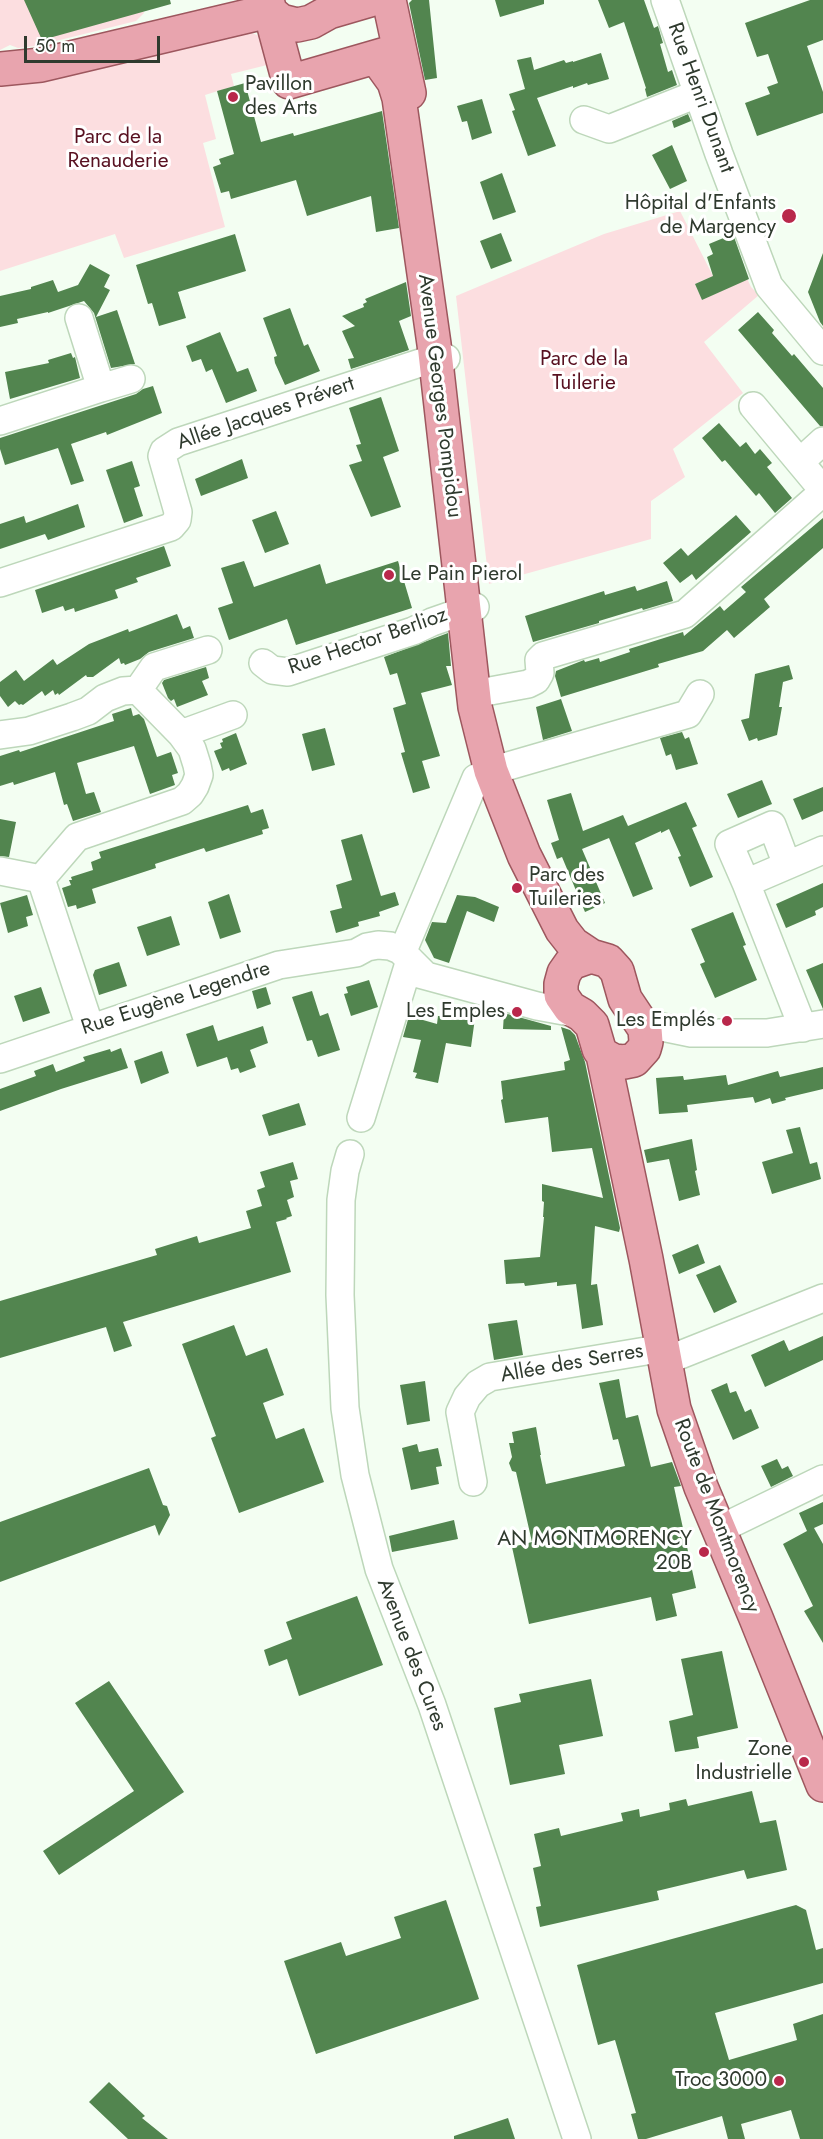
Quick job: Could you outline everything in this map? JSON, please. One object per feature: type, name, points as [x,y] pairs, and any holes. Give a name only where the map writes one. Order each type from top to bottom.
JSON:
[{"type":"main road","points":[[272,4],[281,21],[297,25],[311,22],[329,12],[370,0]]},
{"type":"main road","name":"Avenue Georges Pompidou","points":[[389,0],[388,54],[409,96],[441,359],[479,694],[475,707],[488,756],[524,855],[541,921],[554,989],[567,1004],[592,1024],[599,1049],[630,1046],[625,999],[617,971],[608,961],[591,956],[573,944],[562,930],[524,855]]},
{"type":"main road","points":[[272,4],[289,82],[388,54]]},
{"type":"main road","points":[[0,69],[41,65],[272,4]]},
{"type":"main road","points":[[554,989],[571,963],[579,958],[591,956]]},
{"type":"main road","name":"Route de Montmorency","points":[[630,1046],[620,1132],[674,1409],[697,1478],[823,1785]]},
{"type":"street","name":"Rue Henri Dunant","points":[[665,0],[769,286],[823,351]]},
{"type":"street","points":[[584,120],[609,129],[697,93]]},
{"type":"street","points":[[80,318],[101,388]]},
{"type":"street","name":"Allée Jacques Prévert","points":[[0,583],[171,527],[177,520],[178,512],[162,456],[169,446],[423,362],[441,359]]},
{"type":"street","points":[[1,418],[131,379]]},
{"type":"street","points":[[479,694],[528,684],[536,680],[540,673],[539,660],[543,656],[685,614],[823,491],[753,406]]},
{"type":"street","points":[[800,462],[823,441]]},
{"type":"street","name":"Rue Hector Berlioz","points":[[263,663],[272,670],[288,672],[413,631],[470,609]]},
{"type":"street","points":[[0,735],[29,731],[87,711],[105,698],[138,690],[154,667],[208,650]]},
{"type":"street","points":[[41,879],[77,837],[182,801],[190,794],[199,775],[192,749],[181,734],[138,690]]},
{"type":"street","points":[[361,1118],[410,964],[405,946],[476,778],[488,756],[688,714],[700,694]]},
{"type":"street","points":[[181,734],[233,715]]},
{"type":"street","points":[[630,1046],[692,1033],[767,1033],[813,1026],[729,844],[772,825],[787,865]]},
{"type":"street","points":[[746,883],[823,850]]},
{"type":"street","points":[[0,871],[41,879]]},
{"type":"street","points":[[41,879],[90,1027]]},
{"type":"street","name":"Rue Eugène Legendre","points":[[0,1059],[279,965],[356,953],[554,989]]},
{"type":"street","name":"Avenue des Cures","points":[[350,1154],[341,1200],[340,1294],[345,1408],[355,1475],[379,1569],[432,1705],[577,2139]]},
{"type":"street","name":"Allée des Serres","points":[[473,1482],[460,1412],[467,1397],[478,1384],[490,1377],[665,1354],[823,1298]]},
{"type":"street","points":[[718,1530],[823,1479]]},
{"type":"green space","points":[[0,0],[138,0],[144,13],[136,21],[36,46],[18,48],[10,45],[0,50]]},
{"type":"green space","name":"Parc de la Renauderie","points":[[246,31],[257,35],[264,41],[271,64],[231,74],[234,86],[205,95],[216,139],[203,143],[225,227],[124,258],[115,234],[0,271],[0,84]]},
{"type":"green space","name":"Parc de la Tuilerie","points":[[680,211],[713,276],[695,284],[702,300],[730,287],[746,276],[751,287],[759,295],[704,342],[743,393],[673,449],[685,477],[651,501],[651,539],[489,584],[456,296],[604,234]]},
{"type":"building","points":[[24,0],[170,0],[171,4],[42,40]]},
{"type":"building","points":[[412,0],[429,0],[437,78],[425,80],[409,3]]},
{"type":"building","points":[[495,0],[544,0],[544,4],[500,17]]},
{"type":"building","points":[[598,0],[644,0],[654,28],[658,26],[663,43],[660,44],[668,72],[672,70],[677,85],[647,97],[624,22],[609,28]]},
{"type":"building","points":[[810,0],[823,0],[823,40],[807,46],[823,92],[823,113],[757,136],[745,103],[770,94],[767,87],[778,83],[768,54],[757,57],[745,23]]},
{"type":"building","points":[[601,53],[609,79],[573,88],[573,86],[537,98],[556,146],[528,156],[512,111],[515,110],[509,94],[525,89],[517,60],[531,57],[534,70],[564,60],[566,63],[573,62]]},
{"type":"building","points":[[245,83],[261,142],[293,133],[294,136],[382,111],[399,228],[376,232],[371,196],[307,216],[296,180],[231,199],[229,191],[221,193],[213,167],[221,164],[219,159],[234,154],[217,91]]},
{"type":"building","points":[[482,99],[492,133],[472,140],[467,121],[462,122],[457,106]]},
{"type":"building","points":[[688,114],[691,121],[674,128],[672,121]]},
{"type":"building","points":[[672,145],[687,181],[670,189],[652,155]]},
{"type":"building","points":[[502,173],[516,212],[493,220],[480,182]]},
{"type":"building","points":[[501,233],[512,261],[491,269],[480,241]]},
{"type":"building","points":[[235,234],[246,271],[178,292],[186,318],[159,326],[152,303],[148,304],[136,265]]},
{"type":"building","points":[[733,234],[749,279],[702,300],[695,284],[713,276],[707,257],[713,254],[709,244]]},
{"type":"building","points":[[823,253],[823,326],[808,292]]},
{"type":"building","points":[[90,264],[110,275],[104,287],[110,290],[96,317],[117,310],[135,364],[111,368],[94,313],[84,301],[48,313],[17,319],[18,323],[0,327],[0,296],[31,289],[31,287],[53,280],[58,292],[78,285]]},
{"type":"building","points":[[406,282],[411,316],[399,321],[409,350],[351,369],[348,359],[354,358],[342,331],[355,326],[342,316],[364,307],[363,304],[367,302],[365,299]]},
{"type":"building","points":[[290,308],[304,346],[308,344],[320,371],[285,385],[275,363],[274,357],[277,356],[263,318]]},
{"type":"building","points":[[758,312],[774,330],[772,333],[792,356],[794,354],[823,388],[823,426],[820,426],[738,330]]},
{"type":"building","points":[[220,332],[237,372],[248,368],[257,391],[226,403],[212,369],[206,372],[201,359],[192,362],[186,346]]},
{"type":"building","points":[[71,353],[73,358],[75,357],[80,378],[10,399],[5,372],[49,363],[48,360]]},
{"type":"building","points":[[153,386],[162,413],[107,435],[106,432],[71,444],[84,481],[71,485],[58,448],[5,465],[0,449],[0,438],[136,394]]},
{"type":"building","points":[[381,397],[399,451],[383,457],[401,507],[371,517],[349,465],[362,461],[356,445],[361,444],[349,408]]},
{"type":"building","points":[[719,423],[740,447],[746,442],[755,454],[760,449],[772,463],[767,467],[792,498],[775,513],[759,493],[756,496],[725,460],[722,462],[702,438]]},
{"type":"building","points":[[242,459],[248,478],[201,496],[195,479]]},
{"type":"building","points":[[132,461],[140,486],[134,488],[143,516],[124,523],[106,470]]},
{"type":"building","points":[[78,504],[85,527],[48,540],[45,534],[0,549],[0,524],[24,516],[26,523]]},
{"type":"building","points":[[276,511],[289,544],[265,553],[252,520]]},
{"type":"building","points":[[736,515],[751,532],[696,580],[692,574],[680,583],[663,563],[681,548],[688,556]]},
{"type":"building","points":[[823,518],[823,548],[764,599],[770,607],[734,638],[727,630],[703,651],[561,697],[555,676],[556,671],[584,660],[585,662],[599,658],[600,662],[630,652],[629,649],[683,632],[684,636],[720,606],[724,611],[746,592],[741,587]]},
{"type":"building","points":[[164,546],[171,566],[136,578],[138,582],[115,590],[118,598],[75,612],[74,608],[65,611],[63,606],[42,613],[35,590]]},
{"type":"building","points":[[244,561],[254,587],[320,564],[326,584],[398,561],[412,608],[296,645],[287,619],[229,640],[218,608],[233,603],[221,568]]},
{"type":"building","points":[[667,581],[673,601],[643,610],[642,608],[533,642],[525,616],[604,591],[605,595],[635,586],[637,591]]},
{"type":"building","points":[[177,614],[183,629],[190,626],[194,638],[149,652],[140,659],[125,665],[121,664],[119,658],[93,677],[86,675],[59,695],[58,693],[55,695],[53,690],[45,696],[42,691],[23,705],[15,701],[8,707],[0,696],[0,682],[16,670],[24,681],[53,659],[57,665],[89,644]]},
{"type":"building","points":[[448,633],[451,666],[446,666],[452,685],[421,693],[440,756],[422,761],[430,788],[413,793],[401,753],[405,752],[393,708],[406,704],[397,673],[390,675],[384,657]]},
{"type":"building","points":[[789,665],[793,679],[783,682],[779,707],[782,707],[777,735],[758,741],[757,738],[749,741],[741,720],[749,718],[755,674]]},
{"type":"building","points":[[206,667],[209,678],[202,681],[208,695],[177,707],[174,699],[171,701],[168,698],[162,683],[164,680]]},
{"type":"building","points":[[561,699],[572,731],[543,740],[536,707]]},
{"type":"building","points":[[131,708],[133,716],[139,714],[144,719],[157,757],[171,752],[178,773],[172,775],[175,785],[150,794],[134,746],[77,763],[86,794],[94,792],[101,812],[73,821],[67,804],[64,805],[55,772],[14,785],[13,782],[0,786],[0,756],[19,750],[20,752],[114,721],[112,714]]},
{"type":"building","points":[[325,728],[335,765],[312,771],[302,734]]},
{"type":"building","points":[[682,732],[685,739],[689,737],[698,764],[676,770],[671,754],[666,756],[660,738]]},
{"type":"building","points":[[236,733],[247,764],[230,771],[229,768],[222,771],[214,751],[222,748],[220,743],[223,742],[222,739]]},
{"type":"building","points":[[762,780],[772,804],[738,818],[727,794]]},
{"type":"building","points":[[823,787],[823,811],[802,820],[793,799]]},
{"type":"building","points":[[571,793],[583,831],[623,815],[628,826],[686,802],[697,826],[692,828],[713,877],[690,887],[678,857],[681,856],[669,829],[661,833],[661,831],[635,843],[653,889],[633,897],[609,838],[582,849],[605,903],[585,912],[562,857],[557,859],[551,843],[559,840],[547,800]]},
{"type":"building","points":[[248,805],[251,813],[263,809],[269,828],[262,830],[263,834],[206,852],[204,848],[155,864],[156,868],[92,889],[96,903],[77,909],[76,905],[68,907],[62,888],[71,885],[69,880],[72,880],[71,877],[93,870],[91,862],[101,858],[99,852]]},
{"type":"building","points":[[0,819],[16,822],[9,857],[0,856]]},
{"type":"building","points":[[362,834],[381,896],[395,892],[399,905],[379,912],[380,916],[358,922],[359,926],[336,933],[330,911],[342,908],[336,885],[352,880],[341,840]]},
{"type":"building","points":[[823,883],[823,907],[815,911],[816,915],[786,928],[776,904]]},
{"type":"building","points":[[229,894],[241,932],[220,939],[208,902]]},
{"type":"building","points":[[27,895],[33,915],[26,917],[28,926],[8,933],[0,903]]},
{"type":"building","points":[[457,895],[475,897],[499,907],[494,922],[467,911],[449,963],[434,958],[425,940],[432,922],[446,923]]},
{"type":"building","points":[[733,912],[746,945],[743,946],[757,980],[715,998],[700,964],[705,962],[691,929]]},
{"type":"building","points":[[171,916],[180,945],[147,956],[137,927]]},
{"type":"building","points":[[119,962],[127,986],[99,995],[93,975],[95,970]]},
{"type":"building","points":[[823,963],[823,1009],[806,970]]},
{"type":"building","points":[[369,980],[378,1007],[351,1016],[344,994],[348,993],[346,987]]},
{"type":"building","points":[[41,987],[50,1013],[23,1022],[14,996]]},
{"type":"building","points":[[266,987],[271,1004],[257,1009],[252,991]]},
{"type":"building","points":[[312,991],[320,1016],[328,1013],[340,1050],[318,1057],[312,1040],[307,1041],[292,997]]},
{"type":"building","points":[[459,1009],[476,1011],[471,1047],[446,1043],[438,1083],[415,1078],[417,1073],[413,1072],[421,1040],[403,1037],[409,1016],[437,1024],[438,1016],[453,1017],[454,1011],[459,1011]]},
{"type":"building","points":[[504,1013],[551,1026],[551,1030],[503,1029]]},
{"type":"building","points":[[213,1025],[218,1041],[263,1026],[268,1043],[250,1050],[256,1067],[240,1073],[238,1068],[231,1070],[227,1057],[197,1067],[186,1034]]},
{"type":"building","points":[[561,1027],[570,1030],[575,1035],[585,1062],[620,1228],[619,1232],[595,1226],[591,1285],[597,1284],[603,1325],[582,1329],[576,1284],[557,1286],[557,1282],[525,1286],[524,1283],[506,1284],[504,1260],[540,1257],[544,1217],[542,1184],[603,1198],[592,1148],[552,1152],[548,1117],[505,1123],[501,1100],[503,1099],[501,1081],[565,1070],[564,1062],[570,1060]]},
{"type":"building","points":[[121,1048],[128,1068],[0,1111],[0,1089],[36,1076],[34,1071],[53,1064],[56,1072],[85,1061],[83,1057]]},
{"type":"building","points":[[162,1051],[169,1073],[141,1084],[134,1061]]},
{"type":"building","points":[[823,1067],[823,1089],[785,1098],[786,1100],[772,1104],[770,1098],[755,1103],[753,1097],[687,1105],[688,1112],[659,1114],[656,1078],[683,1076],[684,1080],[726,1075],[728,1085],[778,1071],[780,1077]]},
{"type":"building","points":[[299,1103],[306,1125],[269,1136],[262,1115]]},
{"type":"building","points":[[800,1127],[810,1164],[817,1162],[821,1179],[772,1194],[762,1162],[793,1153],[786,1130]]},
{"type":"building","points":[[692,1139],[700,1195],[679,1201],[669,1159],[647,1163],[644,1150]]},
{"type":"building","points":[[293,1162],[298,1179],[290,1181],[294,1197],[287,1200],[292,1216],[276,1222],[291,1272],[123,1322],[132,1346],[114,1352],[106,1327],[0,1358],[0,1301],[157,1255],[155,1249],[197,1236],[199,1243],[251,1228],[246,1211],[262,1206],[257,1190],[265,1187],[260,1172]]},
{"type":"building","points":[[698,1244],[705,1263],[679,1274],[672,1255]]},
{"type":"building","points":[[720,1265],[737,1302],[714,1313],[696,1275]]},
{"type":"building","points":[[517,1320],[523,1355],[494,1360],[488,1324]]},
{"type":"building","points":[[234,1325],[246,1356],[267,1348],[284,1395],[263,1403],[276,1439],[304,1428],[324,1482],[239,1513],[211,1438],[216,1436],[182,1344]]},
{"type":"building","points":[[823,1336],[823,1360],[765,1387],[751,1355],[784,1340],[789,1351]]},
{"type":"building","points":[[619,1379],[626,1418],[638,1415],[651,1467],[672,1462],[681,1486],[674,1487],[696,1588],[672,1594],[677,1616],[656,1621],[651,1597],[529,1624],[512,1547],[532,1542],[516,1472],[512,1471],[509,1463],[512,1457],[509,1443],[514,1443],[512,1432],[536,1427],[546,1484],[625,1466],[618,1439],[613,1440],[599,1383]]},
{"type":"building","points":[[425,1381],[430,1421],[407,1425],[400,1385]]},
{"type":"building","points":[[727,1383],[730,1393],[736,1391],[745,1412],[751,1409],[759,1428],[733,1440],[711,1390]]},
{"type":"building","points":[[417,1444],[419,1452],[438,1448],[442,1466],[436,1467],[439,1484],[411,1490],[402,1448]]},
{"type":"building","points":[[777,1459],[782,1469],[788,1466],[793,1476],[771,1487],[761,1466]]},
{"type":"building","points":[[149,1468],[163,1505],[167,1506],[170,1515],[159,1536],[155,1525],[0,1582],[0,1522]]},
{"type":"building","points":[[823,1502],[823,1524],[814,1528],[823,1544],[823,1643],[804,1611],[813,1606],[783,1544],[807,1531],[799,1513]]},
{"type":"building","points":[[454,1520],[458,1539],[392,1552],[389,1536]]},
{"type":"building","points":[[357,1596],[383,1665],[299,1696],[287,1659],[269,1666],[264,1650],[292,1639],[286,1622]]},
{"type":"building","points":[[722,1651],[738,1728],[697,1737],[699,1748],[675,1752],[669,1721],[693,1715],[681,1659]]},
{"type":"building","points":[[591,1679],[603,1736],[559,1745],[565,1774],[510,1785],[494,1708],[521,1702],[519,1694]]},
{"type":"building","points":[[109,1681],[184,1792],[59,1875],[43,1851],[134,1791],[75,1703]]},
{"type":"building","points":[[752,1791],[760,1823],[776,1820],[787,1870],[747,1879],[744,1870],[657,1891],[659,1900],[540,1927],[536,1907],[541,1906],[533,1868],[541,1866],[534,1834],[559,1828],[561,1836],[623,1821],[621,1813],[639,1809],[640,1817],[670,1810],[669,1803],[686,1799],[688,1806]]},
{"type":"building","points":[[446,1900],[479,1999],[316,2054],[284,1961],[341,1942],[346,1956],[401,1938],[394,1917]]},
{"type":"building","points":[[796,1905],[806,1910],[816,1950],[823,1948],[823,1983],[715,2013],[729,2060],[797,2040],[793,2024],[823,2014],[823,2139],[800,2139],[791,2110],[741,2124],[745,2139],[728,2139],[722,2116],[646,2139],[638,2139],[631,2114],[636,2113],[615,2040],[598,2045],[577,1965]]},
{"type":"building","points":[[109,2082],[145,2116],[142,2118],[168,2139],[128,2139],[89,2102]]},
{"type":"building","points":[[508,2118],[515,2139],[454,2139],[454,2136]]},
{"type":"place","name":"Pavillon des Arts","points":[[233,97]]},
{"type":"place","name":"Hôpital d'Enfants de Margency","points":[[789,216]]},
{"type":"place","name":"Le Pain Pierol","points":[[389,575]]},
{"type":"place","name":"Parc des Tuileries","points":[[517,888]]},
{"type":"place","name":"Les Emples","points":[[517,1012]]},
{"type":"place","name":"Les Emplés","points":[[727,1021]]},
{"type":"place","name":"AN MONTMORENCY 20B","points":[[704,1552]]},
{"type":"place","name":"Zone Industrielle","points":[[804,1762]]},
{"type":"place","name":"Troc 3000","points":[[779,2081]]}]
